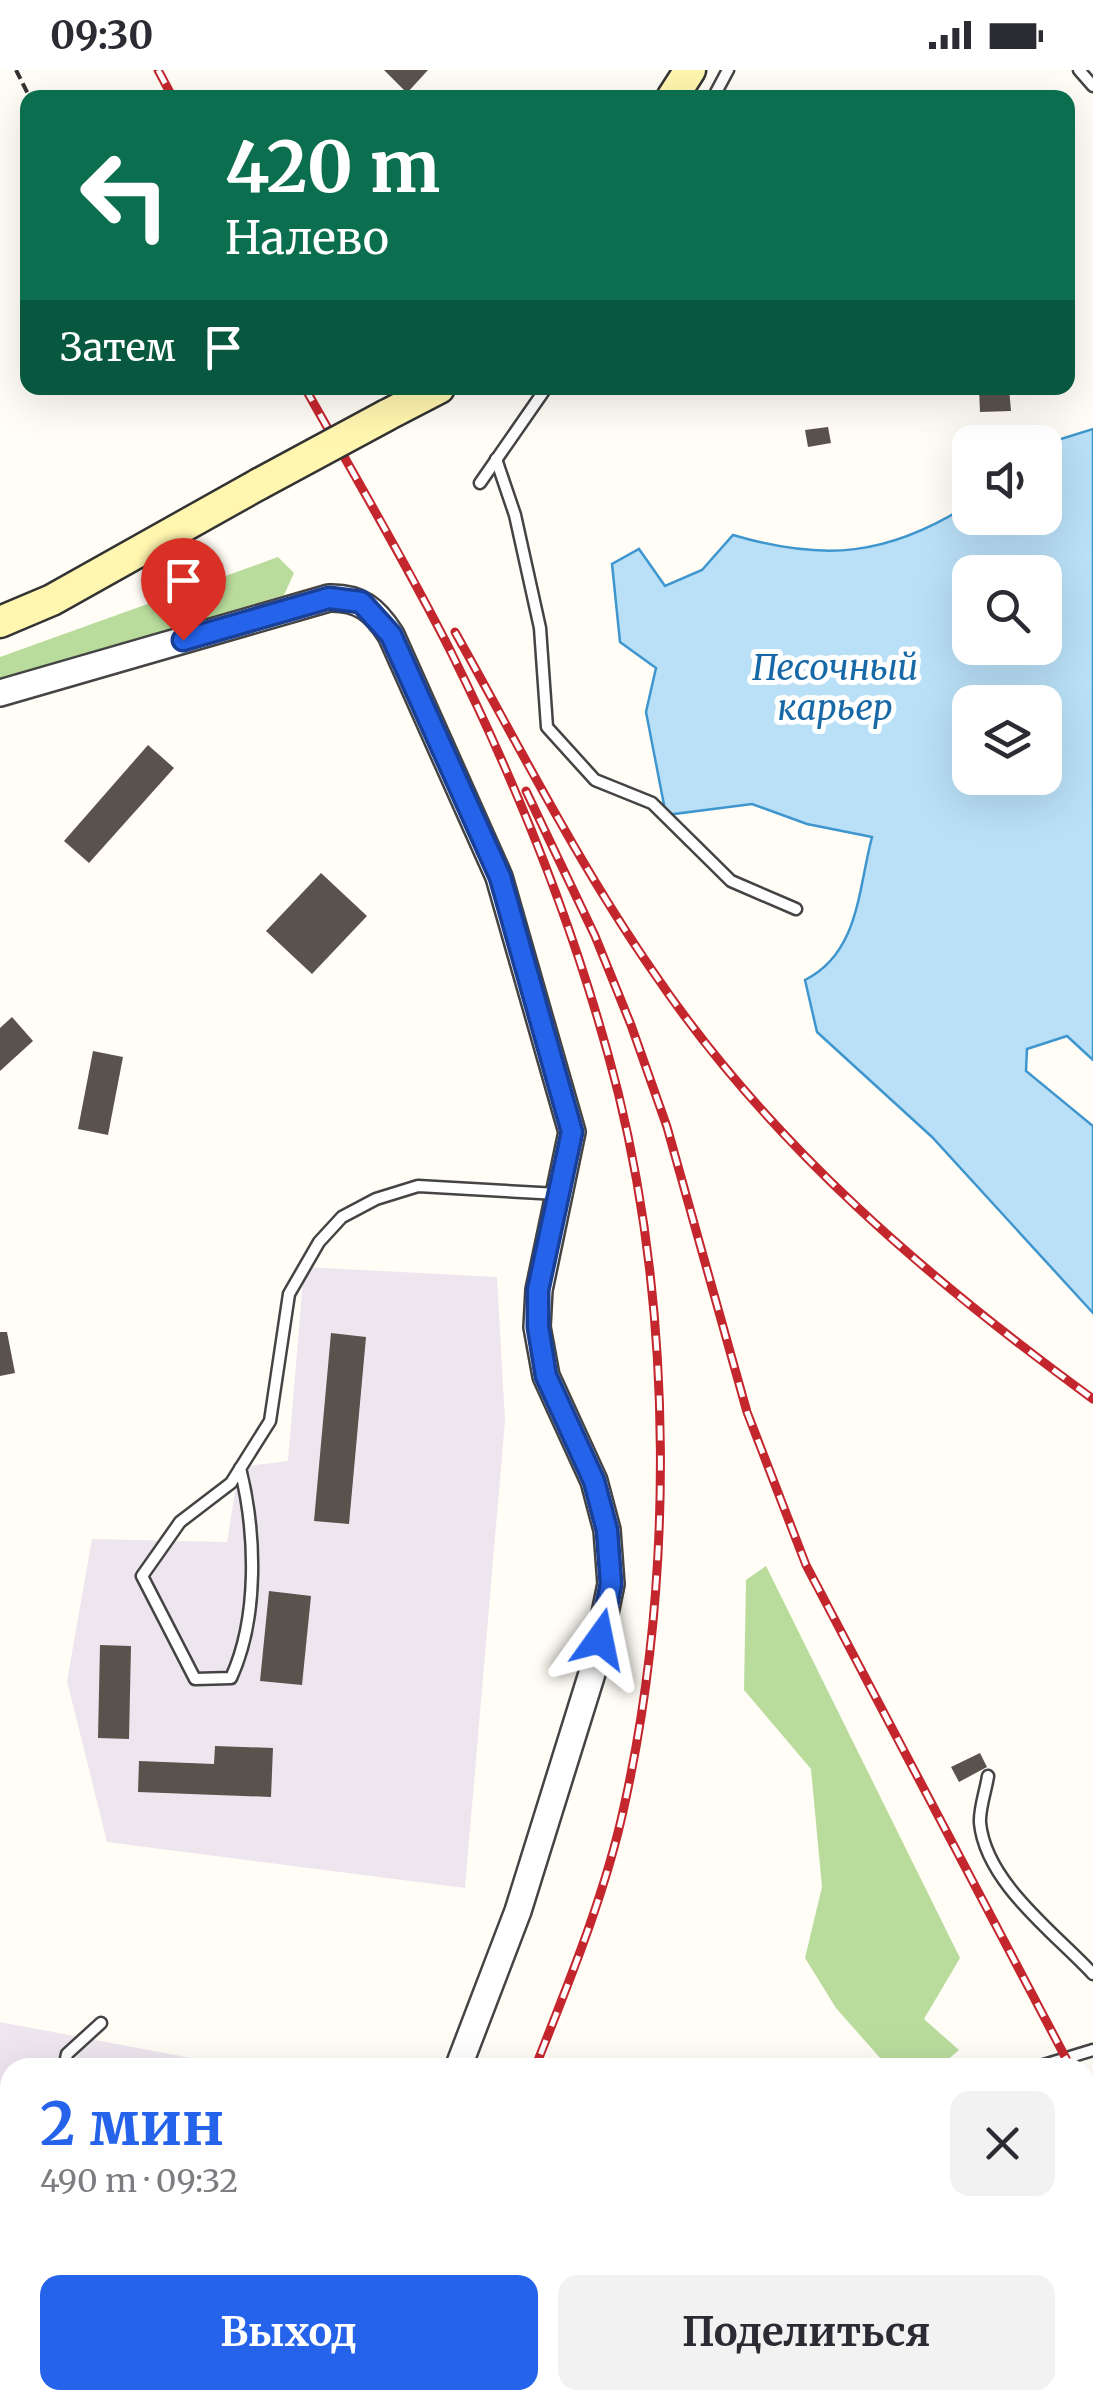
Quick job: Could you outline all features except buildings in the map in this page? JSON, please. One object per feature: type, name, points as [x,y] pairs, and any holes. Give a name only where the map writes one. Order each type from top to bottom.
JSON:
[{"type":"main road","points":[[0,622],[52,600],[426,395]]},
{"type":"street","points":[[0,693],[329,598],[361,602],[378,616],[500,877],[572,1132],[538,1290],[538,1327],[546,1376],[594,1481],[607,1530],[611,1584],[594,1667],[524,1893],[462,2058]]},
{"type":"lane","points":[[1080,70],[1093,86]]},
{"type":"lane","points":[[480,483],[541,395]]},
{"type":"lane","points":[[496,460],[515,515],[540,628],[547,727],[595,780],[652,803],[730,881],[796,909]]},
{"type":"lane","points":[[240,1468],[250,1509],[244,1649],[231,1678],[195,1679],[142,1576],[180,1522],[231,1483],[240,1468],[270,1421],[289,1294],[319,1242],[342,1218],[376,1199],[418,1186],[559,1194]]},
{"type":"lane","points":[[988,1776],[980,1823],[993,1860],[1009,1886],[1093,1974]]},
{"type":"lane","points":[[67,2058],[102,2023]]},
{"type":"lane","points":[[1067,2058],[1093,2050]]},
{"type":"shaded area","points":[[304,1267],[497,1277],[505,1421],[465,1888],[107,1842],[67,1681],[92,1539],[227,1542],[239,1467],[288,1461]]},
{"type":"shaded area","points":[[0,2022],[191,2058],[0,2058]]},
{"type":"green space","points":[[278,557],[294,573],[284,595],[0,680],[0,657]]},
{"type":"green space","points":[[766,1566],[960,1958],[924,2019],[959,2050],[950,2058],[880,2058],[836,2008],[805,1958],[822,1887],[811,1769],[744,1690],[746,1580]]},
{"type":"water","name":"Песочный карьер","points":[[1093,429],[1093,1060],[1067,1036],[1027,1049],[1026,1071],[1093,1126],[1093,1313],[932,1137],[817,1032],[805,980],[823,968],[846,937],[872,837],[807,824],[752,804],[666,815],[646,712],[656,668],[620,642],[612,564],[639,549],[665,586],[702,570],[733,535],[766,544],[826,551],[883,544],[952,514],[952,535],[1062,535],[1062,439]]},
{"type":"railway","points":[[158,70],[169,90]]},
{"type":"railway","points":[[309,395],[451,652],[501,758],[546,868],[586,980],[618,1092],[649,1267],[657,1357],[659,1541],[640,1721],[607,1873],[539,2058]]},
{"type":"railway","points":[[455,632],[600,890],[654,973],[748,1095],[855,1205],[912,1256],[1093,1399]]},
{"type":"railway","points":[[526,791],[595,936],[631,1025],[667,1127],[747,1412],[806,1565],[1066,2058]]},
{"type":"route","points":[[183,640],[329,598],[346,597],[361,602],[378,616],[391,635],[500,877],[572,1132],[568,1167],[538,1290],[538,1327],[546,1376],[594,1481],[607,1530],[611,1584],[600,1639]]}]
